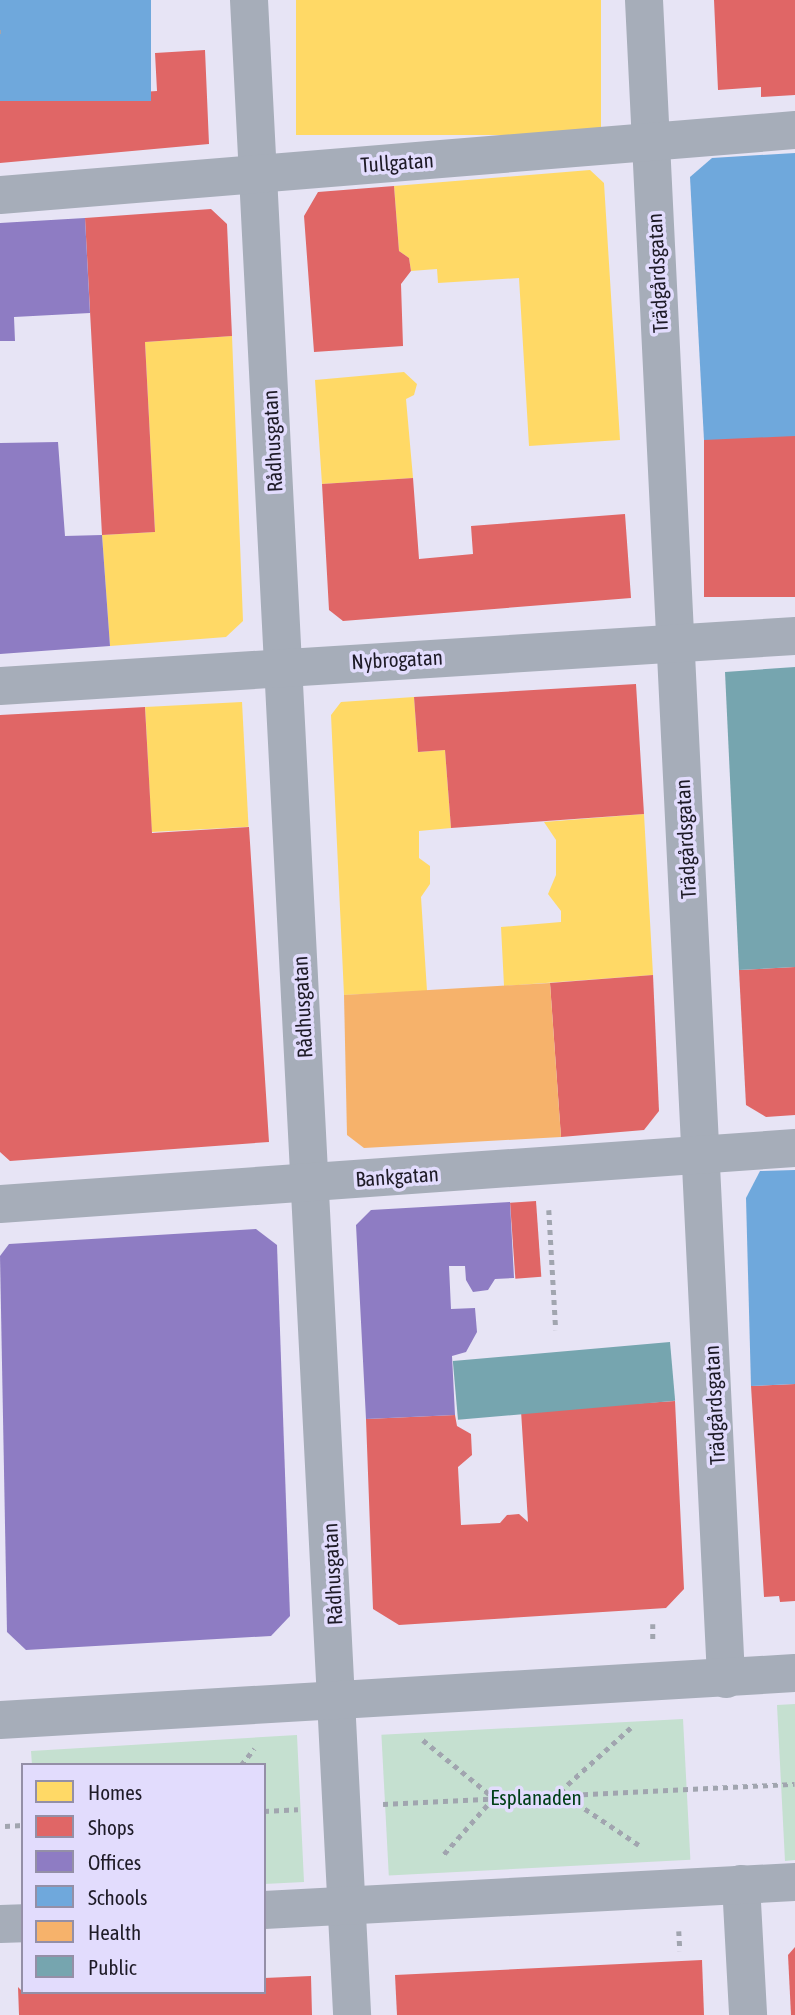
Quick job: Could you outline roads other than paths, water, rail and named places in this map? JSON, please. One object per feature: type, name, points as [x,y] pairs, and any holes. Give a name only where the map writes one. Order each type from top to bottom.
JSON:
[{"type":"street","name":"Rådhusgatan","points":[[248,0],[339,1700],[352,2015]]},
{"type":"street","name":"Trädgårdsgatan","points":[[644,0],[726,1679]]},
{"type":"street","name":"Tullgatan","points":[[0,195],[795,130]]},
{"type":"street","name":"Nybrogatan","points":[[0,686],[284,666],[795,636]]},
{"type":"street","name":"Bankgatan","points":[[0,1204],[795,1148]]},
{"type":"street","points":[[0,1720],[795,1673]]},
{"type":"street","points":[[266,1910],[795,1882]]},
{"type":"street","points":[[741,1884],[748,2015]]},
{"type":"street","points":[[0,1924],[21,1923]]},
{"type":"park label","name":"Esplanaden","points":[[536,1797]]}]
